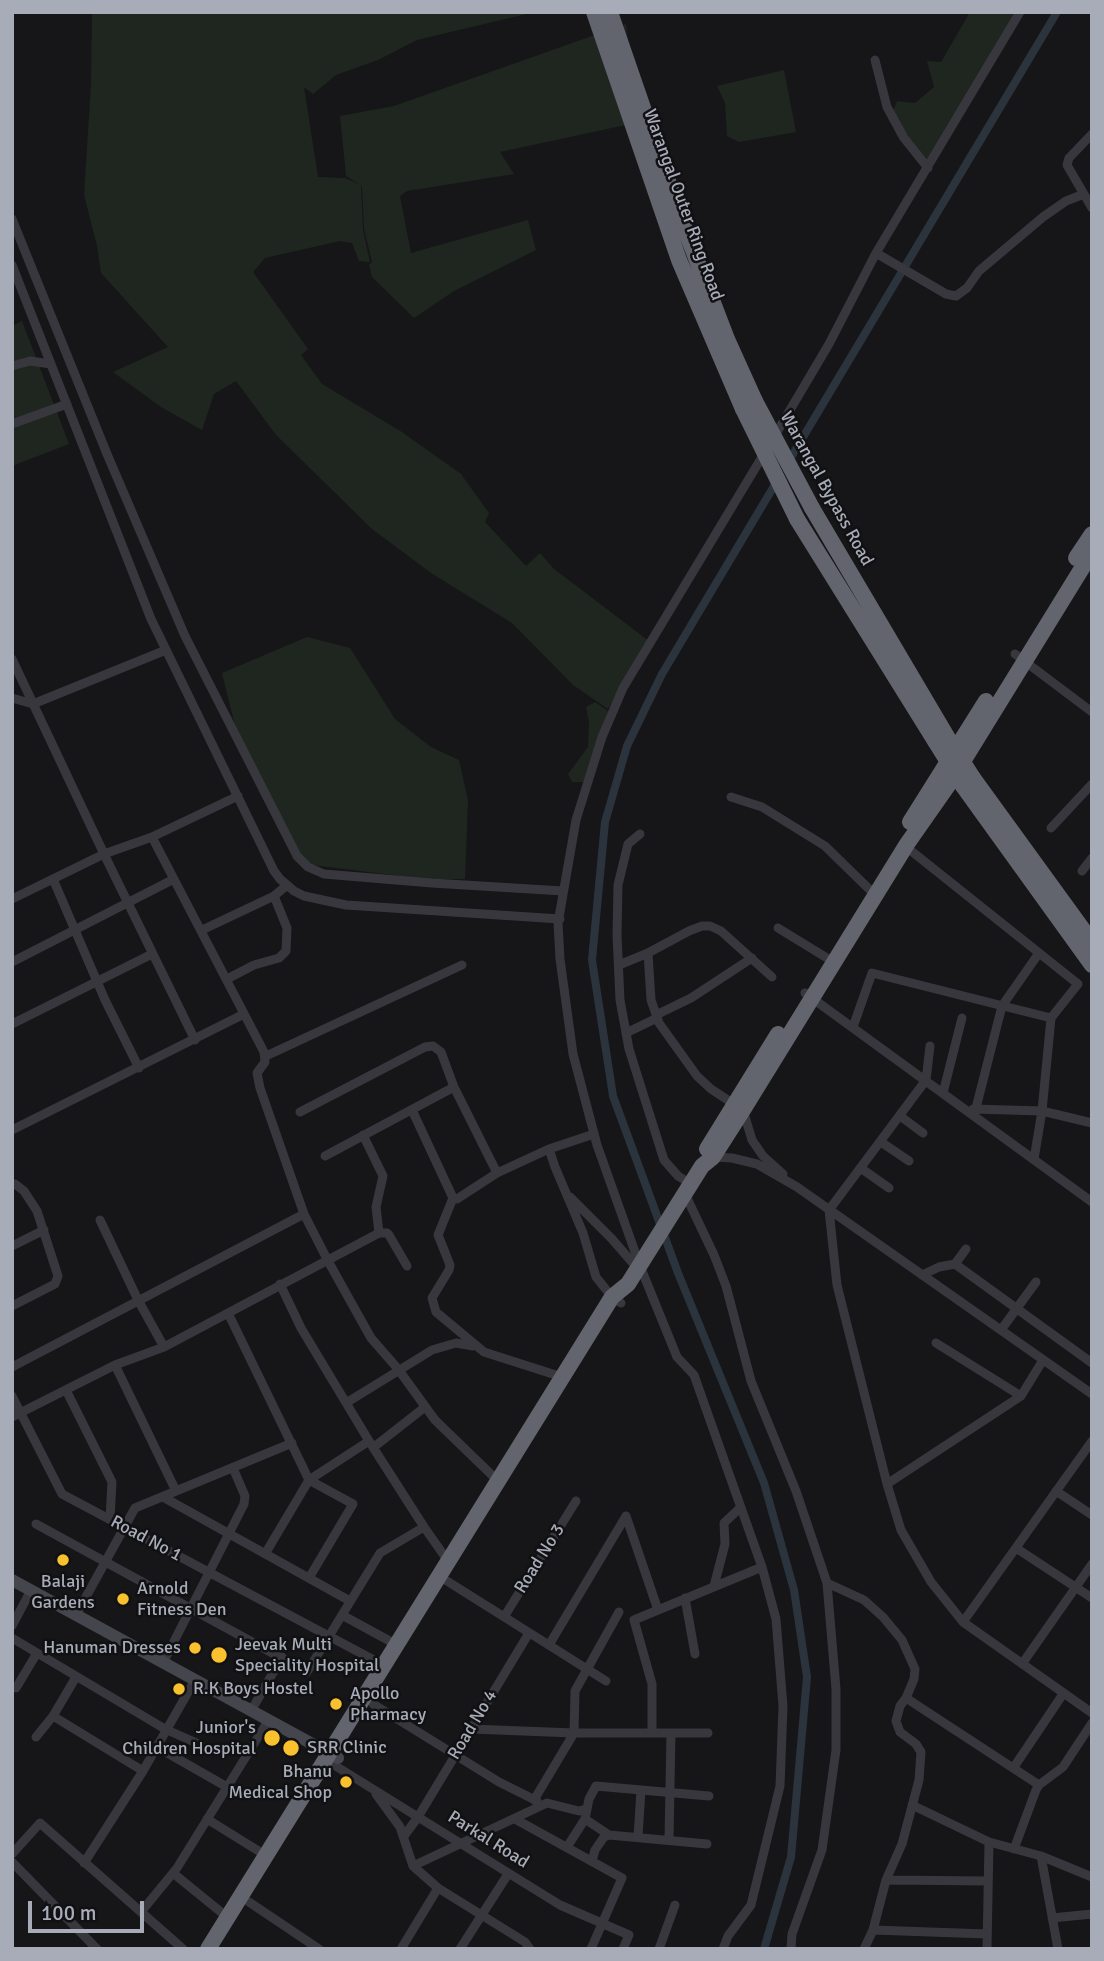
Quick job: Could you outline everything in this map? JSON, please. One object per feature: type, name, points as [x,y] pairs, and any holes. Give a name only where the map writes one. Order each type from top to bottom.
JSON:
[{"type":"highway","name":"Warangal Outer Ring Road","points":[[594,12],[679,260],[749,405]]},
{"type":"highway","name":"Warangal Bypass Road","points":[[610,12],[749,405],[797,519],[968,782],[1092,965]]},
{"type":"highway","name":"Warangal Bypass Road","points":[[749,405],[812,508],[942,740]]},
{"type":"highway","points":[[220,1949],[334,1759],[448,1560],[562,1377],[628,1284],[684,1194],[708,1162],[712,1138],[739,1106],[905,846],[949,784],[1019,657],[1092,534]]},
{"type":"highway","points":[[808,996],[827,958],[869,889],[1019,657],[1092,552]]},
{"type":"highway","name":"Warangal Bypass Road","points":[[968,782],[1092,942]]},
{"type":"highway","points":[[208,1949],[265,1855],[373,1704],[617,1300]]},
{"type":"street","points":[[723,1949],[728,1936],[751,1905],[780,1787],[783,1706],[776,1619],[762,1567],[694,1375],[677,1357],[640,1265],[594,1134],[573,1054],[560,959],[558,923],[576,820],[602,737],[623,688],[829,344],[876,253],[1020,12]]},
{"type":"street","points":[[875,60],[887,107],[904,138],[928,168]]},
{"type":"street","points":[[1092,134],[1067,162],[1092,208]]},
{"type":"street","points":[[876,253],[946,294],[960,295],[979,271],[1043,217],[1066,201],[1084,194]]},
{"type":"street","points":[[12,219],[107,454],[185,636],[297,856],[308,867],[324,874],[563,891]]},
{"type":"street","points":[[12,265],[151,619],[274,871],[286,886],[304,896],[346,905],[560,919]]},
{"type":"street","points":[[12,366],[30,361],[51,364]]},
{"type":"street","points":[[12,424],[67,404]]},
{"type":"street","points":[[12,698],[33,704],[166,650]]},
{"type":"street","points":[[1019,657],[1092,712]]},
{"type":"street","points":[[12,659],[195,1040]]},
{"type":"street","points":[[1051,828],[1092,784]]},
{"type":"street","points":[[12,899],[104,854],[152,837],[238,796]]},
{"type":"street","points":[[731,797],[762,807],[807,834],[824,846],[869,889]]},
{"type":"street","points":[[640,834],[628,844],[618,885],[620,1000],[628,1049],[664,1160],[678,1176],[726,1286],[751,1381],[796,1491],[827,1583],[836,1689],[836,1750],[822,1850],[792,1934],[791,1949]]},
{"type":"street","points":[[152,837],[266,1056]]},
{"type":"street","points":[[905,846],[1077,984],[1051,1018],[1042,1111],[1034,1160]]},
{"type":"street","points":[[1082,871],[1092,858]]},
{"type":"street","points":[[53,879],[97,982],[139,1068]]},
{"type":"street","points":[[12,962],[174,879]]},
{"type":"street","points":[[202,930],[274,896],[286,886]]},
{"type":"street","points":[[227,979],[254,965],[279,958],[286,950],[288,928],[274,896]]},
{"type":"street","points":[[619,965],[689,931],[710,926],[721,930],[772,977]]},
{"type":"street","points":[[778,928],[827,958]]},
{"type":"street","points":[[648,953],[651,1000],[657,1016],[697,1076],[711,1089],[739,1106],[749,1133],[763,1156],[797,1187]]},
{"type":"street","points":[[972,1110],[1002,1006],[1039,953]]},
{"type":"street","points":[[12,1024],[152,954]]},
{"type":"street","points":[[626,1033],[691,998],[752,958]]},
{"type":"street","points":[[462,965],[266,1056],[257,1078],[304,1214],[371,1338],[398,1369],[435,1420],[498,1481]]},
{"type":"street","points":[[853,1027],[872,973],[1051,1018]]},
{"type":"street","points":[[808,996],[943,1093],[972,1110],[1092,1202]]},
{"type":"street","points":[[12,1130],[244,1014]]},
{"type":"street","points":[[943,1093],[962,1018]]},
{"type":"street","points":[[300,1112],[430,1046],[437,1047],[497,1173]]},
{"type":"street","points":[[930,1046],[926,1080],[829,1210],[837,1285],[901,1531],[931,1582],[963,1622],[1092,1713]]},
{"type":"street","points":[[325,1156],[454,1087]]},
{"type":"street","points":[[412,1110],[453,1198],[438,1235],[439,1243],[449,1260],[449,1270],[434,1291],[432,1304],[442,1319],[484,1352],[562,1377]]},
{"type":"street","points":[[972,1110],[1042,1111],[1092,1123]]},
{"type":"street","points":[[900,1116],[923,1133]]},
{"type":"street","points":[[453,1198],[457,1199],[497,1173],[549,1149],[594,1134]]},
{"type":"street","points":[[363,1135],[383,1176],[376,1207],[379,1233]]},
{"type":"street","points":[[881,1142],[909,1161]]},
{"type":"street","points":[[549,1149],[583,1233],[596,1277],[617,1300]]},
{"type":"street","points":[[708,1162],[732,1158],[757,1164],[797,1187],[1092,1394]]},
{"type":"street","points":[[862,1169],[889,1188]]},
{"type":"street","points":[[12,1173],[13,1186],[24,1191],[34,1205],[58,1276],[58,1281],[12,1306]]},
{"type":"street","points":[[566,1194],[640,1265]]},
{"type":"street","points":[[12,1367],[304,1214]]},
{"type":"street","points":[[100,1220],[164,1347]]},
{"type":"street","points":[[12,1246],[44,1230]]},
{"type":"street","points":[[17,1415],[114,1365],[164,1347],[379,1233],[387,1233],[407,1266]]},
{"type":"street","points":[[922,1275],[939,1267],[955,1264],[966,1249]]},
{"type":"street","points":[[955,1264],[1092,1363]]},
{"type":"street","points":[[1001,1330],[1036,1282]]},
{"type":"street","points":[[280,1284],[301,1328],[346,1403],[424,1528],[448,1560]]},
{"type":"street","points":[[228,1313],[309,1480],[353,1504],[309,1578]]},
{"type":"street","points":[[936,1343],[1021,1396]]},
{"type":"street","points":[[346,1403],[398,1369],[448,1344],[478,1347]]},
{"type":"street","points":[[887,1484],[1021,1396],[1043,1360]]},
{"type":"street","points":[[114,1365],[176,1491]]},
{"type":"street","points":[[65,1390],[112,1482],[110,1519]]},
{"type":"street","name":"Road No 1","points":[[12,1396],[17,1415],[62,1494],[385,1666]]},
{"type":"street","points":[[265,1554],[309,1480],[371,1444],[425,1407]]},
{"type":"street","points":[[963,1622],[1092,1441]]},
{"type":"street","points":[[76,1615],[135,1508],[292,1443]]},
{"type":"street","points":[[163,1663],[244,1504],[245,1496],[233,1468]]},
{"type":"street","points":[[1056,1491],[1092,1515]]},
{"type":"street","points":[[163,1497],[350,1601]]},
{"type":"street","name":"Road No 3","points":[[504,1617],[576,1501]]},
{"type":"street","points":[[714,1586],[725,1544],[724,1523],[741,1507]]},
{"type":"street","points":[[548,1645],[626,1516],[658,1610]]},
{"type":"street","points":[[36,1524],[307,1672],[380,1553],[424,1528]]},
{"type":"street","points":[[1016,1548],[1092,1598]]},
{"type":"street","points":[[1022,1664],[1092,1564]]},
{"type":"street","points":[[652,1732],[652,1684],[634,1620],[762,1567]]},
{"type":"street","name":"Parkal Road","points":[[12,1580],[334,1759],[372,1788],[560,1905],[629,1935],[623,1949]]},
{"type":"street","points":[[447,1581],[606,1681]]},
{"type":"street","points":[[827,1583],[864,1600],[893,1628],[902,1640],[915,1669],[896,1721],[900,1732],[916,1744],[921,1752],[919,1780],[902,1844],[886,1880],[873,1930],[864,1949]]},
{"type":"street","points":[[12,1626],[31,1590]]},
{"type":"street","points":[[685,1598],[695,1654]]},
{"type":"street","points":[[413,1866],[515,1819],[538,1802],[574,1733],[575,1691],[619,1612]]},
{"type":"street","points":[[342,1615],[397,1645]]},
{"type":"street","name":"Road No 4","points":[[404,1836],[456,1755],[528,1633]]},
{"type":"street","points":[[12,1637],[165,1729],[201,1745]]},
{"type":"street","points":[[16,1688],[37,1653]]},
{"type":"street","points":[[251,1711],[282,1657]]},
{"type":"street","points":[[36,1737],[53,1716],[76,1677]]},
{"type":"street","points":[[84,1863],[143,1771],[195,1681]]},
{"type":"street","points":[[1014,1768],[1063,1694]]},
{"type":"street","points":[[906,1698],[1039,1785]]},
{"type":"street","points":[[373,1704],[538,1802],[585,1814],[609,1835]]},
{"type":"street","points":[[53,1716],[143,1771]]},
{"type":"street","points":[[141,1912],[173,1873],[268,1721]]},
{"type":"street","points":[[1014,1849],[1039,1785],[1063,1767],[1092,1723]]},
{"type":"street","points":[[471,1729],[574,1733],[708,1733]]},
{"type":"street","points":[[669,1839],[671,1732]]},
{"type":"street","points":[[157,1747],[227,1787]]},
{"type":"street","points":[[567,1847],[596,1786],[709,1796]]},
{"type":"street","points":[[372,1788],[400,1827],[413,1866],[438,1888],[483,1914],[525,1946]]},
{"type":"street","points":[[638,1837],[641,1790]]},
{"type":"street","points":[[912,1805],[989,1842],[1041,1856],[1092,1877]]},
{"type":"street","points":[[207,1819],[265,1855]]},
{"type":"street","points":[[515,1819],[622,1878],[591,1949]]},
{"type":"street","points":[[12,1854],[40,1823],[183,1949]]},
{"type":"street","points":[[592,1861],[595,1850],[604,1837],[609,1835],[707,1844]]},
{"type":"street","points":[[987,1949],[989,1842]]},
{"type":"street","points":[[1041,1856],[1058,1949]]},
{"type":"street","points":[[12,1862],[97,1949]]},
{"type":"street","points":[[173,1873],[227,1917]]},
{"type":"street","points":[[460,1949],[508,1874]]},
{"type":"street","points":[[886,1880],[988,1881]]},
{"type":"street","points":[[401,1949],[438,1888]]},
{"type":"street","points":[[249,1902],[319,1949]]},
{"type":"street","points":[[659,1949],[675,1905]]},
{"type":"street","points":[[1052,1918],[1092,1914]]},
{"type":"street","points":[[873,1930],[987,1934]]},
{"type":"street","points":[[299,1949],[304,1939]]},
{"type":"shaded area","points":[[92,12],[535,12],[417,40],[378,60],[336,75],[313,94],[304,87],[318,177],[345,178],[361,185],[363,230],[370,262],[359,261],[352,243],[340,241],[265,258],[253,272],[308,349],[301,355],[322,384],[402,432],[461,474],[489,513],[485,522],[526,566],[540,553],[554,569],[649,641],[608,709],[573,685],[512,623],[431,573],[372,529],[276,435],[236,381],[214,394],[202,430],[161,407],[113,372],[168,347],[101,273],[84,195],[91,84]]},
{"type":"shaded area","points":[[970,12],[1018,12],[926,163],[897,136],[891,117],[897,101],[915,103],[934,87],[927,61],[941,62]]},
{"type":"shaded area","points":[[626,24],[635,123],[500,152],[514,174],[407,191],[400,196],[411,253],[528,220],[536,250],[454,291],[414,318],[372,277],[369,265],[372,262],[364,229],[362,186],[346,176],[340,116],[394,106]]},
{"type":"shaded area","points":[[784,70],[796,132],[739,142],[727,136],[725,103],[717,86]]},
{"type":"shaded area","points":[[22,321],[69,444],[12,466],[12,326]]},
{"type":"shaded area","points":[[307,637],[350,648],[395,719],[431,747],[459,760],[468,800],[465,879],[425,879],[304,864],[241,750],[222,673]]},
{"type":"shaded area","points":[[595,702],[608,711],[585,782],[572,782],[568,774],[588,747],[589,722],[586,707]]},
{"type":"waterway","points":[[787,464],[1057,12]]},
{"type":"waterway","points":[[764,1949],[791,1857],[807,1677],[794,1590],[764,1483],[678,1273],[613,1096],[592,960],[605,822],[627,746],[662,674],[777,481]]},
{"type":"place","name":"Balaji Gardens","points":[[63,1560]]},
{"type":"place","name":"Arnold Fitness Den","points":[[123,1599]]},
{"type":"place","name":"Hanuman Dresses","points":[[195,1648]]},
{"type":"place","name":"Jeevak Multi Speciality Hospital","points":[[219,1655]]},
{"type":"place","name":"R.K Boys Hostel","points":[[179,1689]]},
{"type":"place","name":"Apollo Pharmacy","points":[[336,1704]]},
{"type":"place","name":"Junior's Children Hospital","points":[[272,1738]]},
{"type":"place","name":"SRR Clinic","points":[[291,1748]]},
{"type":"place","name":"Bhanu Medical Shop","points":[[346,1782]]}]
